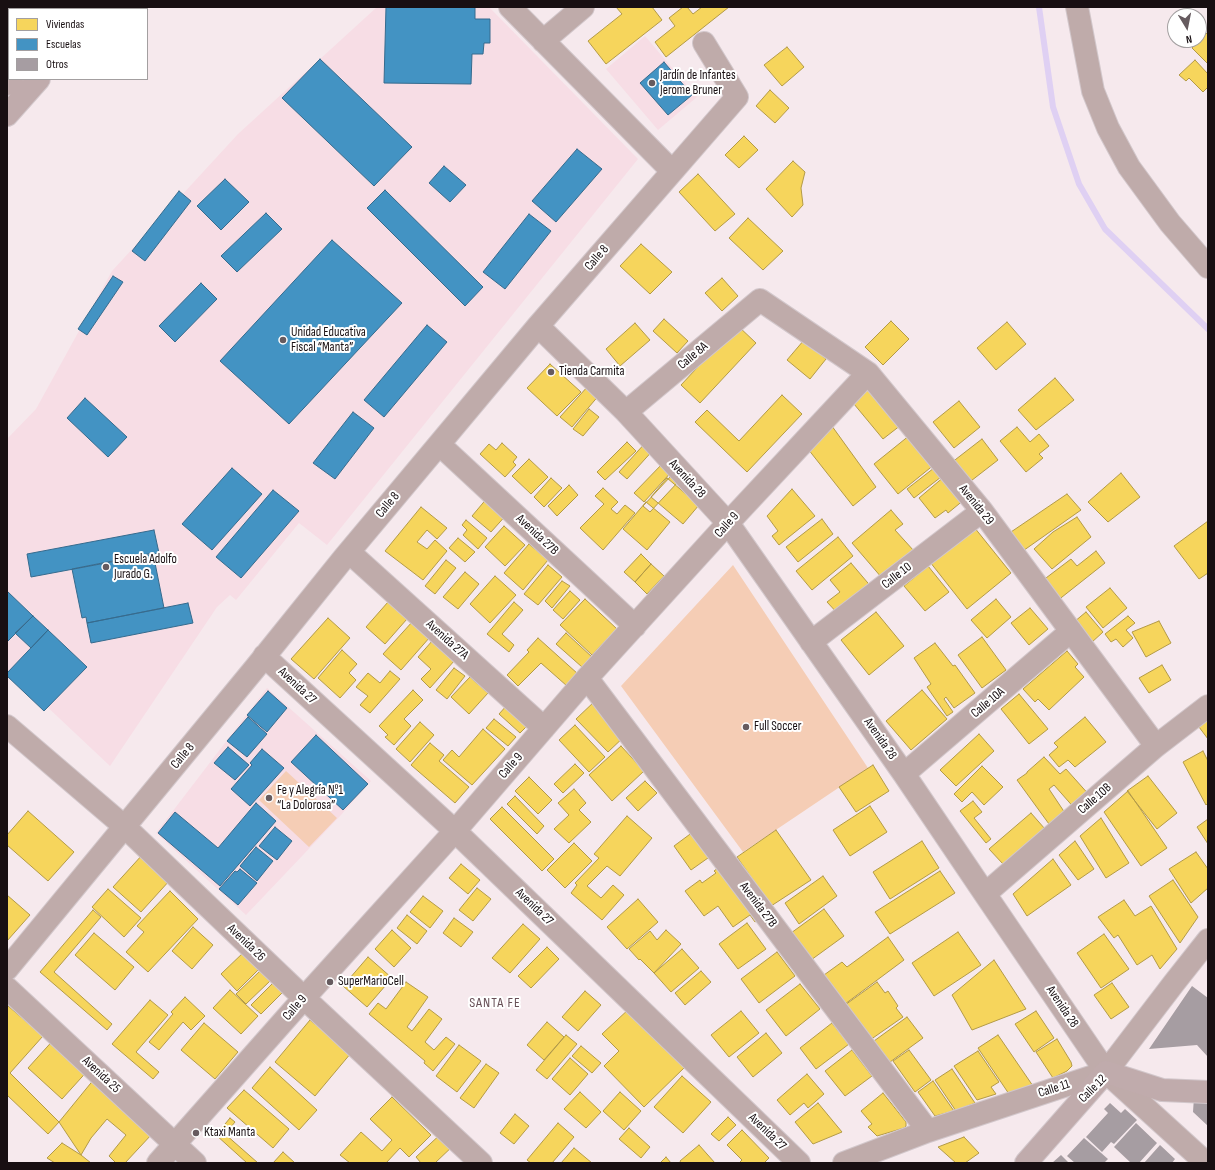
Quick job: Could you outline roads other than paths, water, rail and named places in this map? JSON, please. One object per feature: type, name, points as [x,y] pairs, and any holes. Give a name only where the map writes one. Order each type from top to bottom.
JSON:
[{"type":"main road","points":[[7,115],[38,80]]},
{"type":"main road","name":"Calle 12","points":[[1026,1163],[1106,1072],[1162,1090],[1208,1092]]},
{"type":"street","points":[[510,7],[672,171]]},
{"type":"street","points":[[543,41],[583,7]]},
{"type":"street","points":[[1077,7],[1093,91],[1108,128],[1129,167],[1160,211],[1208,267]]},
{"type":"street","name":"Calle 8","points":[[7,969],[428,457],[440,445],[538,326],[737,97],[704,42]]},
{"type":"street","name":"Avenida 29","points":[[760,300],[868,373],[982,511],[1156,746]]},
{"type":"street","name":"Calle 8A","points":[[626,412],[760,300]]},
{"type":"street","name":"Avenida 28","points":[[538,326],[626,412],[728,523],[904,774],[1106,1072],[1206,1163]]},
{"type":"street","name":"Calle 9","points":[[158,1163],[455,831],[587,678],[728,523],[868,373]]},
{"type":"street","name":"Avenida 27B","points":[[440,445],[635,626]]},
{"type":"street","name":"Calle 10","points":[[812,642],[982,511]]},
{"type":"street","name":"Avenida 27A","points":[[349,552],[544,728]]},
{"type":"street","name":"Calle 10A","points":[[904,774],[1072,632]]},
{"type":"street","name":"Avenida 27","points":[[264,656],[455,831],[799,1163]]},
{"type":"street","name":"Avenida 27B","points":[[587,678],[928,1131]]},
{"type":"street","name":"Calle 10B","points":[[984,894],[1156,746],[1208,706]]},
{"type":"street","name":"Avenida 26","points":[[7,726],[125,827],[304,998],[482,1163]]},
{"type":"street","points":[[1106,1072],[1208,940]]},
{"type":"street","name":"Avenida 25","points":[[7,988],[194,1163]]},
{"type":"street","name":"Calle 11","points":[[844,1163],[928,1131],[1106,1072]]},
{"type":"waterway","points":[[1039,7],[1053,107],[1079,184],[1105,229],[1208,329]]},
{"type":"place","name":"Jardín de Infantes Jerome Bruner","points":[[652,83]]},
{"type":"place","name":"Unidad Educativa Fiscal “Manta”","points":[[283,340]]},
{"type":"place","name":"Tienda Carmita","points":[[551,372]]},
{"type":"place","name":"Escuela Adolfo Jurado G.","points":[[106,567]]},
{"type":"place","name":"Full Soccer","points":[[746,727]]},
{"type":"place","name":"Fe y Alegría Nº1 “La Dolorosa”","points":[[269,798]]},
{"type":"place","name":"SuperMarioCell","points":[[330,982]]},
{"type":"place","name":"Ktaxi Manta","points":[[196,1133]]},
{"type":"district","name":"SANTA FE","points":[[495,1003]]}]
